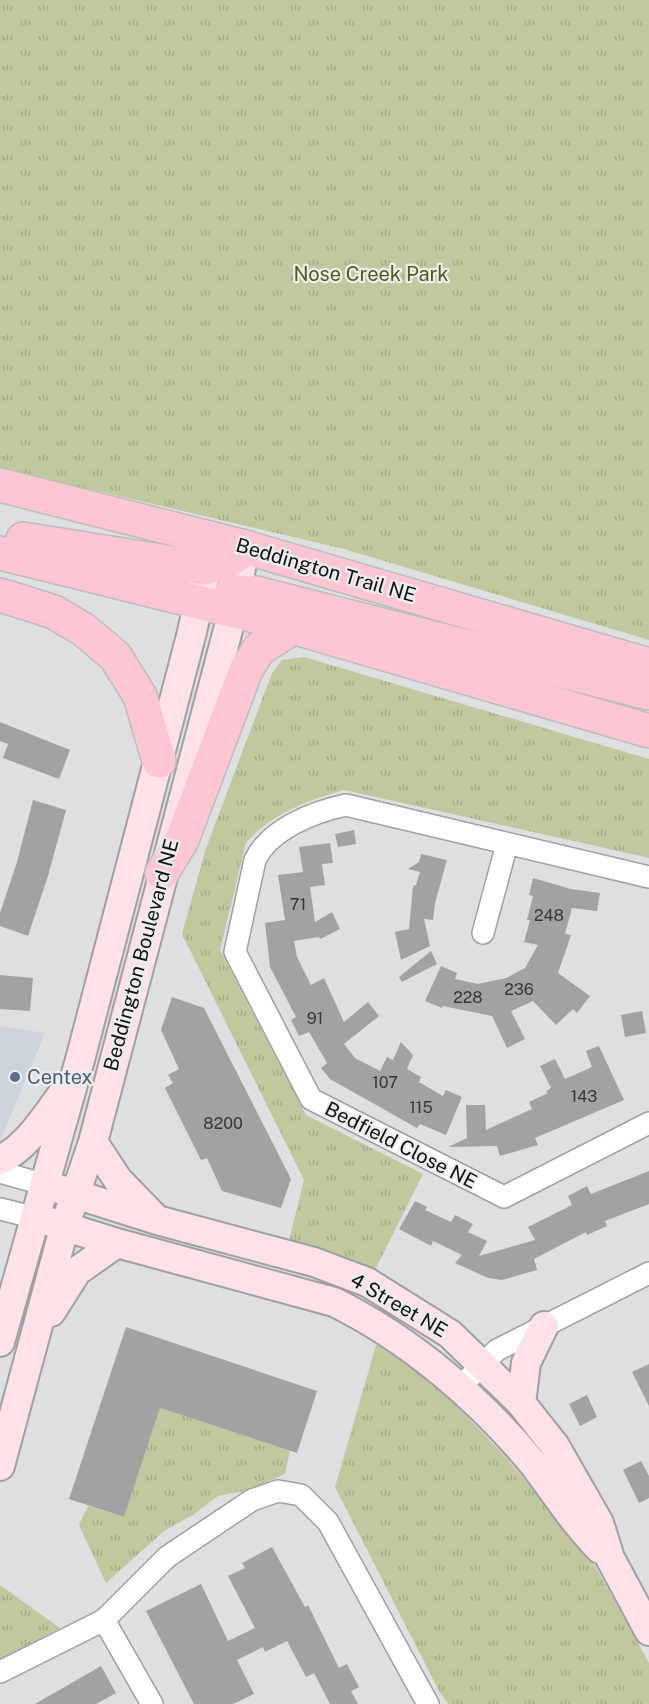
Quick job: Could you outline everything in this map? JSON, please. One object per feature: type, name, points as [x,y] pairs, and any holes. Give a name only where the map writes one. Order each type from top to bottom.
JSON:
[{"type":"main road","name":"Beddington Trail NE","points":[[0,485],[209,553]]},
{"type":"main road","points":[[0,536],[209,553],[234,558],[245,547]]},
{"type":"main road","name":"Beddington Trail NE","points":[[245,547],[649,665]]},
{"type":"main road","name":"Beddington Boulevard NE","points":[[0,1466],[65,1226],[93,1142],[235,601],[245,547]]},
{"type":"main road","points":[[0,553],[198,602],[235,601],[649,693]]},
{"type":"main road","name":"Beddington Boulevard NE","points":[[0,1342],[46,1185],[159,761],[209,553]]},
{"type":"main road","points":[[0,595],[54,612],[84,630],[115,656],[140,696],[159,761]]},
{"type":"main road","points":[[235,601],[292,628],[649,731]]},
{"type":"main road","points":[[162,873],[182,840],[246,670],[259,650],[292,628]]},
{"type":"main road","points":[[0,1160],[13,1153],[25,1142],[75,1078]]},
{"type":"main road","points":[[93,1142],[118,1180],[157,1220]]},
{"type":"main road","name":"4 Street NE","points":[[46,1185],[157,1220],[314,1262],[367,1282],[450,1334],[482,1362],[521,1403],[555,1446],[599,1523],[610,1558],[649,1631]]},
{"type":"main road","name":"4 Street NE","points":[[36,1218],[117,1243],[334,1302],[368,1319],[429,1362],[459,1388],[533,1465],[584,1534],[610,1558]]},
{"type":"main road","points":[[36,1337],[77,1271],[117,1243]]},
{"type":"main road","points":[[521,1403],[526,1363],[544,1326]]},
{"type":"street","name":"Bedfield Close NE","points":[[649,877],[346,805],[325,809],[268,841],[261,849],[255,860],[235,952],[311,1099],[504,1197],[649,1124]]},
{"type":"street","points":[[483,933],[507,844]]},
{"type":"street","points":[[0,1172],[46,1185]]},
{"type":"street","points":[[0,1209],[36,1218]]},
{"type":"street","points":[[459,1388],[482,1362],[497,1350],[648,1276]]},
{"type":"street","points":[[0,1672],[104,1620],[167,1557],[252,1500],[278,1491],[301,1495],[328,1522],[428,1704]]},
{"type":"street","points":[[104,1620],[152,1704]]},
{"type":"shaded area","points":[[0,1026],[45,1033],[0,1141]]},
{"type":"green space","name":"Nose Creek Park","points":[[0,0],[649,0],[649,640],[344,549],[0,468]]},
{"type":"green space","points":[[304,657],[649,759],[649,858],[344,790],[318,798],[278,816],[255,833],[246,843],[220,950],[306,1115],[423,1174],[374,1272],[333,1254],[289,1240],[304,1180],[182,934],[206,848],[272,673],[282,660]]},
{"type":"green space","points":[[377,1342],[441,1390],[501,1452],[554,1513],[595,1566],[649,1663],[649,1704],[448,1704],[439,1691],[335,1487]]},
{"type":"green space","points":[[160,1408],[290,1451],[285,1474],[249,1490],[218,1496],[193,1515],[164,1531],[106,1583],[79,1525],[88,1506],[124,1517]]},
{"type":"green space","points":[[0,1585],[60,1628],[0,1661]]},
{"type":"building","points":[[0,722],[70,750],[59,779],[3,758],[8,744],[0,741]]},
{"type":"building","points":[[33,800],[66,810],[48,876],[28,936],[0,926],[0,913],[17,862]]},
{"type":"building","points":[[354,830],[356,844],[338,847],[335,834]]},
{"type":"building","points":[[330,843],[333,863],[322,864],[325,885],[310,887],[315,922],[332,912],[340,929],[320,939],[319,937],[294,941],[297,957],[311,985],[324,978],[344,1022],[368,1002],[379,1016],[344,1044],[355,1058],[380,1071],[387,1057],[393,1060],[401,1042],[413,1055],[407,1069],[421,1077],[419,1082],[443,1096],[446,1090],[462,1097],[446,1135],[420,1124],[417,1128],[330,1079],[321,1068],[327,1063],[309,1032],[299,1036],[291,1020],[296,1017],[270,967],[265,923],[285,920],[278,875],[303,872],[299,847]]},
{"type":"building","points":[[421,854],[447,860],[435,903],[433,920],[424,919],[430,946],[401,960],[395,932],[409,929],[413,886],[416,885],[420,872],[408,869],[419,862]]},
{"type":"building","points":[[533,878],[571,889],[600,893],[597,911],[572,908],[565,934],[571,935],[558,973],[590,996],[577,1013],[573,1009],[556,1025],[533,1001],[511,1011],[525,1039],[507,1048],[492,1016],[443,1006],[442,1008],[425,1001],[441,966],[457,973],[455,979],[478,984],[506,978],[525,968],[538,945],[524,942],[530,920],[527,920],[533,896],[529,895]]},
{"type":"building","points":[[431,951],[437,964],[402,982],[399,977]]},
{"type":"building","points":[[0,975],[33,978],[30,1011],[0,1009]]},
{"type":"building","points":[[172,997],[204,1008],[291,1179],[281,1208],[222,1191],[207,1158],[201,1160],[165,1088],[173,1083],[168,1075],[179,1069],[161,1030]]},
{"type":"building","points":[[642,1011],[646,1033],[625,1037],[621,1015]]},
{"type":"building","points":[[599,1046],[624,1100],[535,1138],[538,1145],[500,1156],[497,1146],[448,1147],[467,1138],[466,1105],[485,1105],[486,1130],[532,1109],[529,1102],[548,1093],[546,1091],[551,1088],[540,1066],[555,1059],[565,1079],[592,1067],[586,1051]]},
{"type":"building","points":[[649,1171],[649,1204],[605,1221],[607,1226],[587,1235],[586,1232],[534,1259],[537,1270],[502,1280],[488,1278],[455,1263],[462,1255],[433,1241],[431,1246],[399,1229],[415,1201],[427,1207],[425,1210],[451,1222],[455,1215],[473,1224],[468,1232],[487,1241],[479,1256],[535,1240],[528,1227],[572,1205],[568,1196],[587,1186],[591,1194]]},
{"type":"building","points":[[126,1327],[317,1391],[297,1453],[160,1408],[124,1517],[69,1499]]},
{"type":"building","points":[[649,1364],[649,1406],[632,1372]]},
{"type":"building","points":[[587,1395],[597,1417],[580,1426],[569,1404]]},
{"type":"building","points":[[641,1461],[649,1476],[649,1498],[639,1503],[623,1470]]},
{"type":"building","points":[[272,1547],[305,1607],[308,1605],[339,1668],[347,1664],[359,1687],[351,1691],[358,1704],[330,1704],[314,1673],[306,1677],[287,1641],[265,1652],[263,1647],[237,1660],[254,1694],[233,1704],[194,1704],[146,1611],[201,1584],[228,1641],[255,1628],[228,1576],[245,1568],[242,1563]]},
{"type":"building","points":[[101,1666],[116,1693],[96,1704],[35,1704]]},
{"type":"place","name":"Centex","points":[[15,1077]]}]
